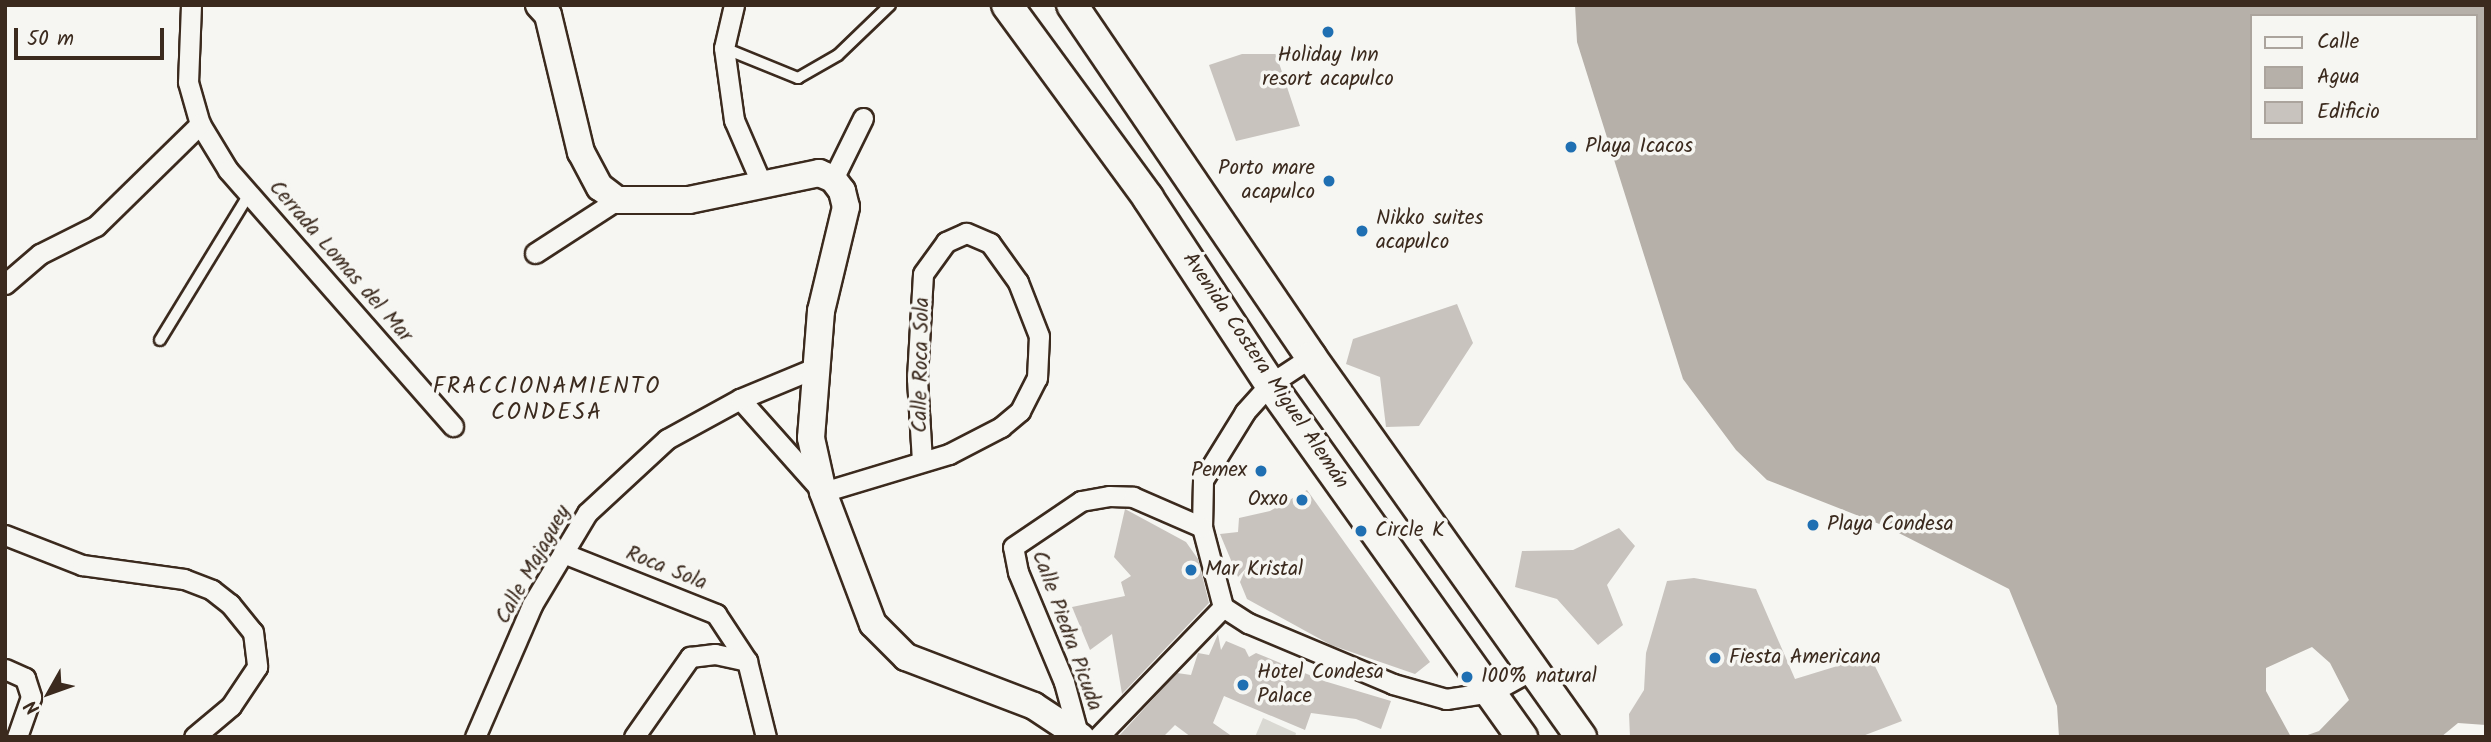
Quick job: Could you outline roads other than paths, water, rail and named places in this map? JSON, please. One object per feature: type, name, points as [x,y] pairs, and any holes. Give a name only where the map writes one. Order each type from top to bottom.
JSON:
[{"type":"main road","points":[[539,5],[548,15],[581,152],[600,187],[617,200],[690,200],[763,187],[799,175],[819,173],[833,179],[846,206],[821,311],[811,438],[823,492],[873,624],[906,657],[1034,706],[1086,735]]},
{"type":"main road","name":"Avenida Costera Miguel Alemán","points":[[1007,5],[1148,198],[1270,384],[1522,737]]},
{"type":"main road","points":[[1072,5],[1311,357],[1535,668],[1581,737]]},
{"type":"street","name":"Cerrada Lomas del Mar","points":[[191,5],[188,82],[200,124],[249,194],[453,426]]},
{"type":"street","points":[[734,5],[724,48],[734,120],[763,187]]},
{"type":"street","points":[[833,179],[863,117]]},
{"type":"street","points":[[5,284],[40,254],[96,226],[200,124]]},
{"type":"street","points":[[535,253],[617,200]]},
{"type":"street","name":"Calle Roca Sola","points":[[823,492],[949,454],[1001,427],[1020,411],[1037,379],[1039,336],[1018,282],[990,243],[966,233],[946,242],[923,274],[917,379],[922,461]]},
{"type":"street","points":[[1311,357],[1270,384],[1245,412],[1203,480],[1202,527],[1223,607],[1248,623],[1393,684],[1446,699],[1492,692],[1535,668]]},
{"type":"street","name":"Calle Majaguey","points":[[475,737],[532,605],[587,513],[667,439],[740,399],[815,369]]},
{"type":"street","points":[[740,399],[823,492]]},
{"type":"street","name":"Calle Piedra Picuda","points":[[1086,735],[1018,572],[1013,547],[1081,501],[1109,496],[1133,497],[1202,527]]},
{"type":"street","points":[[5,535],[82,565],[184,579],[212,590],[230,604],[253,632],[257,667],[231,706],[194,737]]},
{"type":"street","name":"Roca Sola","points":[[563,554],[716,614],[743,652]]},
{"type":"street","points":[[1086,735],[1223,607]]},
{"type":"street","points":[[634,737],[690,657],[743,652],[766,737]]},
{"type":"street","points":[[5,669],[24,678],[31,697],[17,737]]},
{"type":"lane","points":[[724,48],[798,78],[838,55],[890,5]]},
{"type":"lane","points":[[160,340],[249,194]]},
{"type":"water","points":[[1575,5],[2486,5],[2486,725],[2458,723],[2441,737],[2302,737],[2319,731],[2349,700],[2330,663],[2312,647],[2266,668],[2266,691],[2291,737],[2059,737],[2057,706],[2009,589],[1887,527],[1767,480],[1736,450],[1683,379],[1577,42]]},
{"type":"place","name":"Holiday Inn resort acapulco","points":[[1328,32]]},
{"type":"place","name":"Playa Icacos","points":[[1571,147]]},
{"type":"place","name":"Porto mare acapulco","points":[[1329,181]]},
{"type":"place","name":"Nikko suites acapulco","points":[[1362,231]]},
{"type":"place","name":"Pemex","points":[[1261,471]]},
{"type":"place","name":"Oxxo","points":[[1302,500]]},
{"type":"place","name":"Playa Condesa","points":[[1813,525]]},
{"type":"place","name":"Circle K","points":[[1361,531]]},
{"type":"place","name":"Mar Kristal","points":[[1191,570]]},
{"type":"place","name":"Fiesta Americana","points":[[1715,658]]},
{"type":"place","name":"100% natural","points":[[1467,677]]},
{"type":"place","name":"Hotel Condesa Palace","points":[[1243,685]]},
{"type":"district","name":"FRACCIONAMIENTO CONDESA","points":[[547,400]]}]
